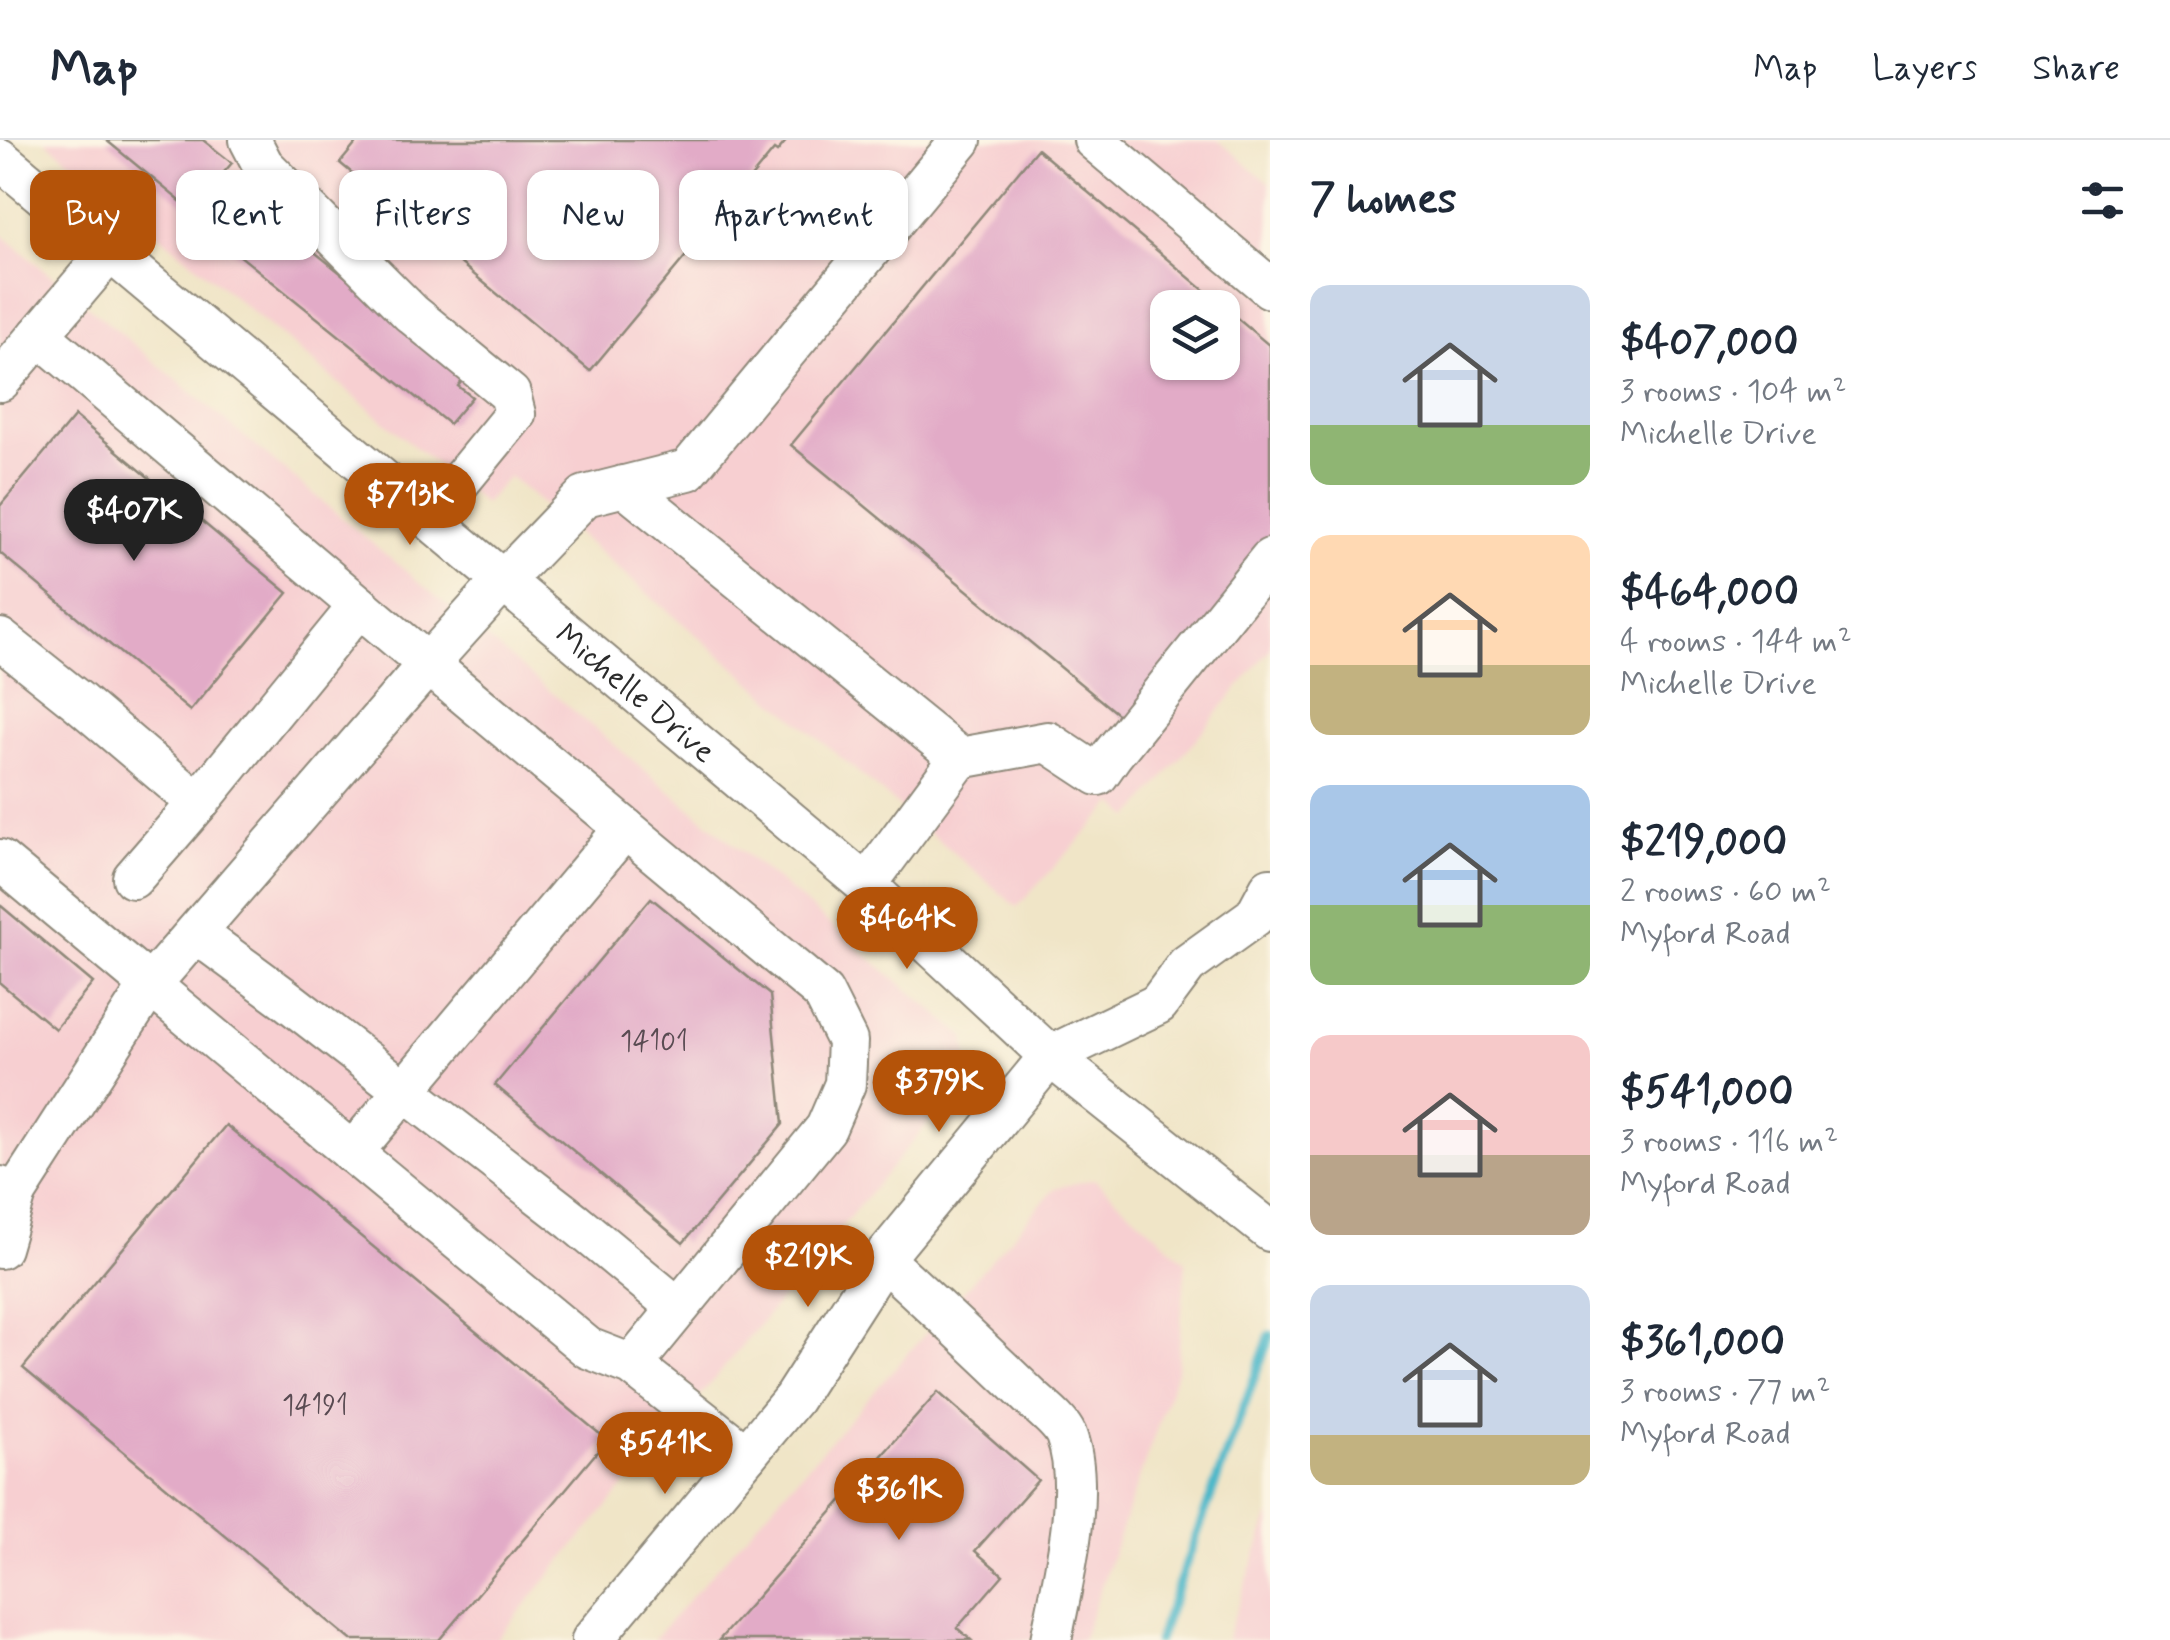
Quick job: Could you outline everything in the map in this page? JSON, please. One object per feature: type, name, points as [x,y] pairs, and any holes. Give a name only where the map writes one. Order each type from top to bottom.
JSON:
[{"type":"street","points":[[250,140],[263,166],[411,313],[510,394],[514,414],[429,518]]},
{"type":"street","points":[[0,1248],[8,1190],[150,985],[428,664],[585,496],[688,470],[961,140]]},
{"type":"street","points":[[1094,140],[1270,288]]},
{"type":"street","name":"Michelle Drive","points":[[0,159],[30,184]]},
{"type":"street","points":[[0,381],[102,260]]},
{"type":"street","name":"Michelle Drive","points":[[121,260],[866,885],[1050,1056],[1267,1229]]},
{"type":"street","points":[[39,335],[824,993],[847,1041],[845,1084],[826,1128],[632,1366]]},
{"type":"street","points":[[624,486],[960,758]]},
{"type":"street","points":[[866,885],[960,758],[1048,742],[1098,775],[1270,560]]},
{"type":"street","points":[[133,878],[359,606]]},
{"type":"street","points":[[0,638],[198,803]]},
{"type":"street","points":[[352,1153],[625,828]]},
{"type":"street","points":[[0,860],[588,1348],[632,1366],[746,1455]]},
{"type":"street","points":[[592,1640],[793,1399],[883,1259],[1050,1056],[1158,1004],[1186,964],[1256,916],[1270,888]]},
{"type":"street","points":[[196,933],[573,1222],[678,1308]]},
{"type":"street","points":[[883,1259],[1065,1431],[1074,1474],[1072,1512],[1051,1640]]},
{"type":"shaded area","points":[[45,140],[1218,140],[1270,184],[1270,649],[1131,818],[1114,803],[1017,907],[509,476],[484,504],[190,260],[319,260],[319,170],[176,170],[176,249],[156,232],[156,170],[81,170]]},
{"type":"shaded area","points":[[0,233],[965,1037],[970,1073],[496,1640],[0,1640]]},
{"type":"shaded area","points":[[1094,1179],[1186,1261],[1177,1371],[1082,1640],[653,1640],[1055,1188]]},
{"type":"shaded area","points":[[1270,1515],[1270,1640],[1226,1640]]},
{"type":"building","points":[[106,140],[203,140],[232,163],[226,170],[176,170],[176,198],[156,181],[156,170],[142,170]]},
{"type":"building","points":[[359,140],[787,140],[757,170],[679,170],[679,260],[682,260],[590,371],[457,260],[507,260],[507,170],[348,170],[340,163]]},
{"type":"building","points":[[1037,149],[1204,290],[1150,290],[1150,380],[1240,380],[1240,321],[1270,346],[1270,551],[1127,722],[791,445]]},
{"type":"building","points":[[319,256],[467,375],[458,386],[472,397],[449,424],[245,260],[319,260]]},
{"type":"building","points":[[75,416],[288,593],[190,711],[0,553],[0,506]]},
{"type":"building","points":[[651,898],[770,995],[783,1124],[683,1243],[495,1085]]},
{"type":"building","points":[[0,905],[93,983],[55,1029],[0,983]]},
{"type":"building","points":[[226,1125],[607,1440],[439,1640],[351,1640],[23,1368]]},
{"type":"building","points":[[938,1392],[1038,1480],[975,1551],[1003,1575],[957,1628],[971,1640],[719,1640]]},
{"type":"waterway","points":[[1158,1640],[1270,1335]]}]
